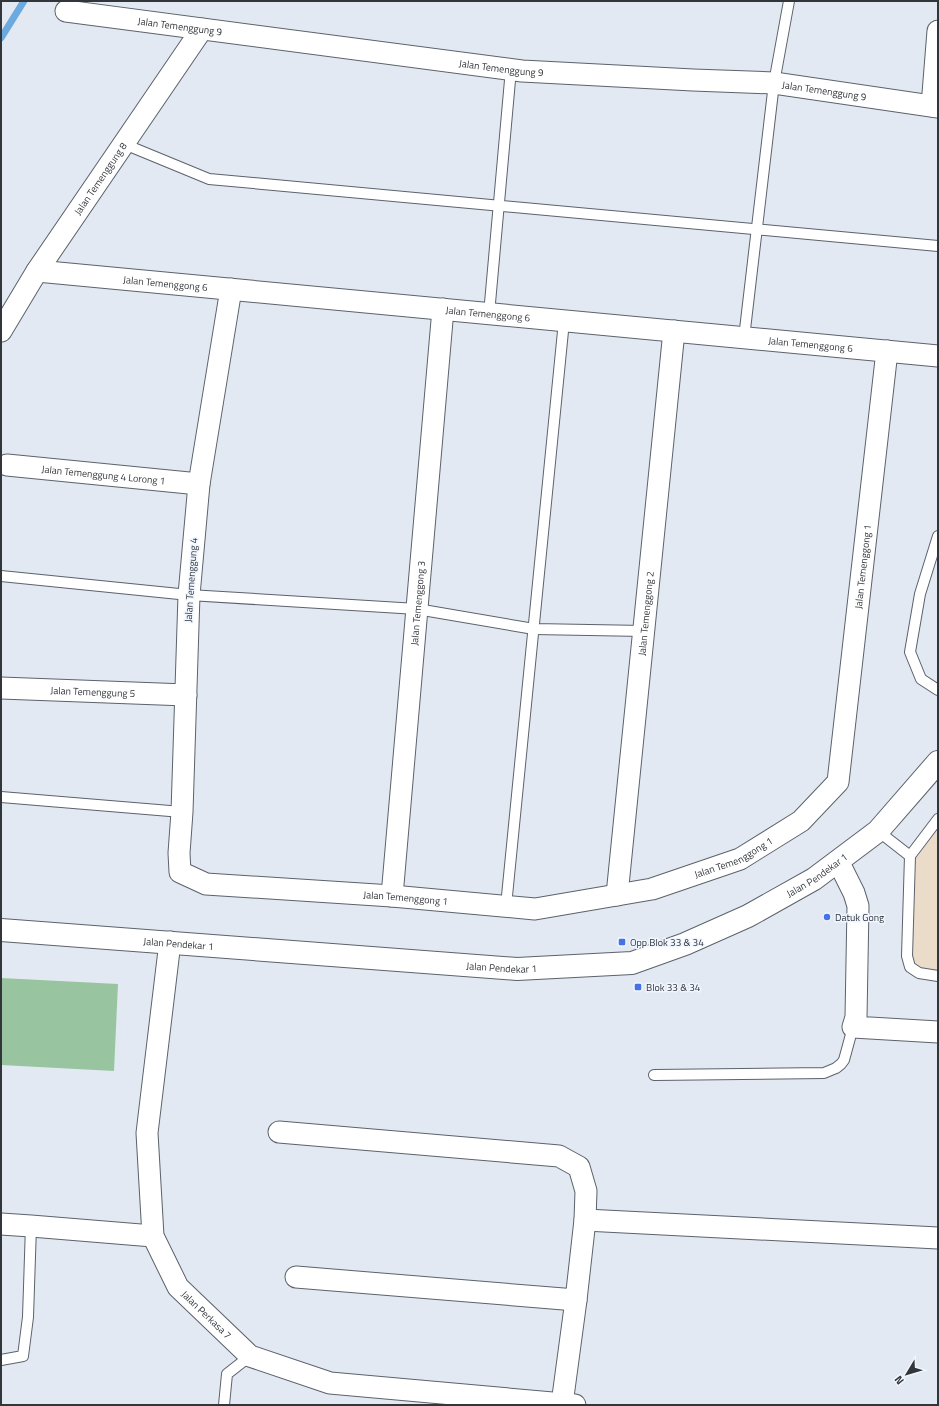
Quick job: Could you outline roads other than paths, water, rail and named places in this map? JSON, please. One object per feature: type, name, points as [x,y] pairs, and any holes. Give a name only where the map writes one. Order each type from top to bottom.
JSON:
[{"type":"street","name":"Jalan Temenggung 9","points":[[66,11],[511,69],[693,80],[774,83],[935,107]]},
{"type":"street","name":"Jalan Temenggung 8","points":[[1,331],[37,271],[202,29]]},
{"type":"street","points":[[935,107],[938,31]]},
{"type":"street","name":"Jalan Temenggong 6","points":[[37,271],[938,356]]},
{"type":"street","name":"Jalan Temenggung 4","points":[[180,872],[179,853],[182,812],[189,595],[199,484],[230,289]]},
{"type":"street","name":"Jalan Temenggong 3","points":[[392,896],[443,310]]},
{"type":"street","name":"Jalan Temenggong 2","points":[[617,895],[674,331]]},
{"type":"street","name":"Jalan Temenggong 1","points":[[180,872],[206,884],[392,896],[535,909],[652,889],[740,859],[801,821],[838,782],[887,351]]},
{"type":"street","name":"Jalan Temenggung 4 Lorong 1","points":[[7,465],[199,484]]},
{"type":"street","name":"Jalan Temenggung 5","points":[[1,688],[186,695]]},
{"type":"street","name":"Jalan Pendekar 1","points":[[1,930],[517,969],[632,963],[685,944],[748,916],[814,879],[878,831],[938,762]]},
{"type":"street","points":[[838,861],[854,893],[858,906],[856,1017],[853,1027],[938,1032]]},
{"type":"street","name":"Jalan Perkasa 7","points":[[170,942],[147,1133],[153,1236],[178,1287],[250,1356],[330,1383],[522,1403],[568,1404]]},
{"type":"street","points":[[279,1132],[559,1156],[579,1167],[586,1191],[585,1220],[576,1300],[568,1404]]},
{"type":"street","points":[[585,1220],[938,1238]]},
{"type":"street","points":[[1,1224],[153,1236]]},
{"type":"street","points":[[296,1277],[576,1300]]},
{"type":"lane","points":[[744,338],[774,83],[788,1]]},
{"type":"lane","points":[[489,314],[511,69]]},
{"type":"lane","points":[[124,144],[209,179],[938,246]]},
{"type":"lane","points":[[506,906],[524,712],[534,629],[564,321]]},
{"type":"lane","points":[[938,536],[920,594],[910,652],[921,679],[938,690]]},
{"type":"lane","points":[[1,576],[189,595],[417,609],[534,629],[644,631]]},
{"type":"lane","points":[[1,797],[182,812]]},
{"type":"lane","points":[[938,819],[910,856],[907,956],[910,967],[919,973],[938,976]]},
{"type":"lane","points":[[878,831],[910,856]]},
{"type":"lane","points":[[654,1075],[824,1073],[842,1064],[853,1027]]},
{"type":"lane","points":[[1,1360],[22,1356],[28,1316],[31,1226]]},
{"type":"lane","points":[[224,1405],[227,1374],[250,1356]]},
{"type":"waterway","points":[[1,38],[24,1]]},
{"type":"place","name":"Datuk Gong","points":[[827,917]]},
{"type":"place","name":"Opp Blok 33 & 34","points":[[622,942]]},
{"type":"place","name":"Blok 33 & 34","points":[[638,987]]}]
